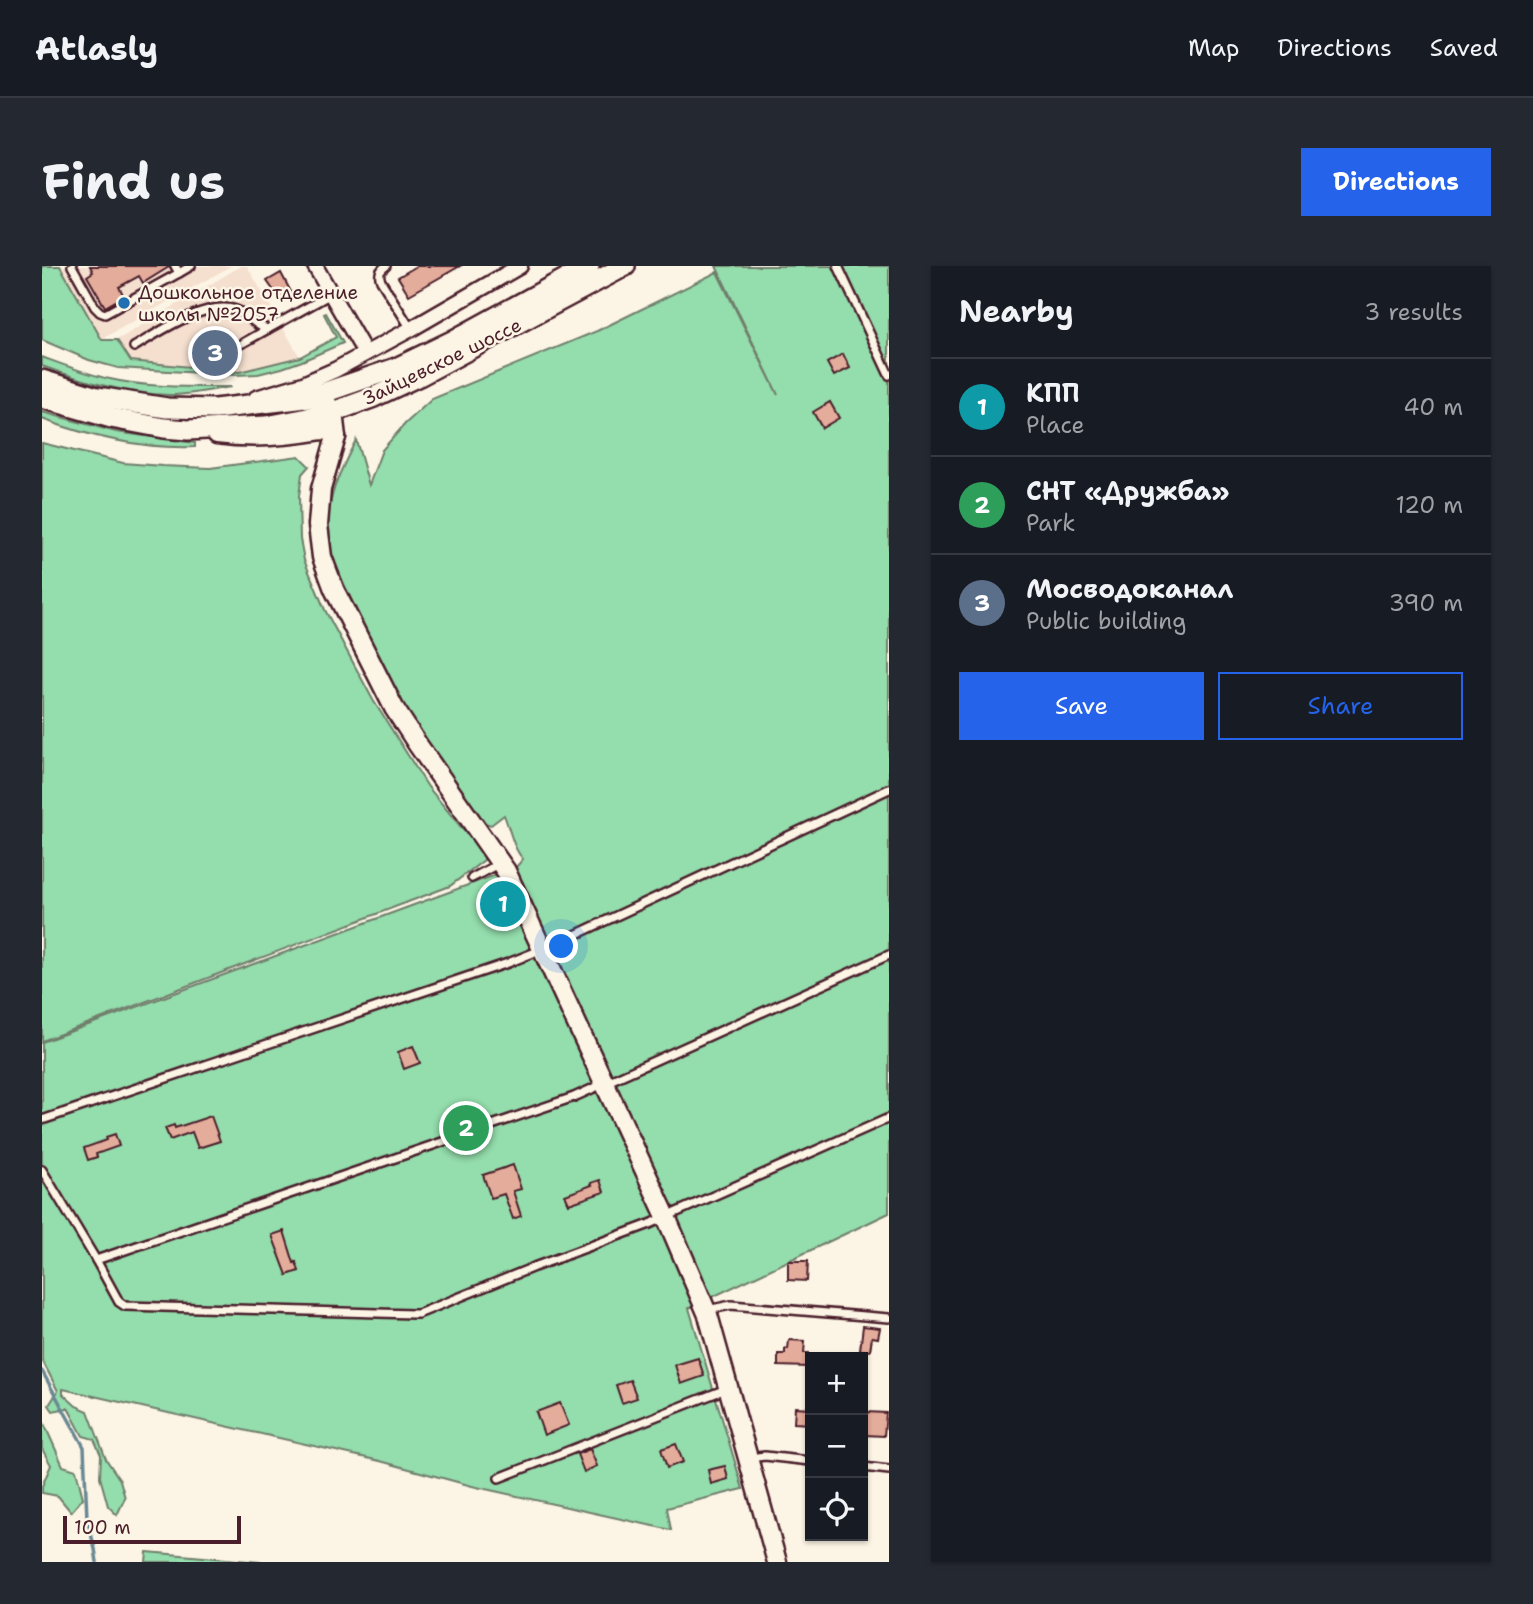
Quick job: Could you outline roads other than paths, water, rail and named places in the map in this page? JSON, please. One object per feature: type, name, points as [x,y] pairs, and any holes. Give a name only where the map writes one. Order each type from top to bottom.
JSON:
[{"type":"main road","name":"Зайцевское шоссе","points":[[42,380],[97,397],[187,409],[236,407],[298,399],[345,387],[396,369],[589,266]]},
{"type":"main road","name":"Зайцевское шоссе","points":[[42,398],[111,418],[187,430],[266,426],[333,412],[419,376],[625,266]]},
{"type":"street","points":[[315,266],[365,353]]},
{"type":"street","points":[[236,407],[313,380],[411,329],[520,266]]},
{"type":"street","points":[[333,412],[346,396],[396,369]]},
{"type":"street","points":[[298,399],[322,399],[333,412],[337,437],[321,489],[318,512],[318,537],[326,569],[394,708],[501,863],[667,1217],[706,1310],[776,1562]]},
{"type":"street","points":[[187,430],[249,438],[323,430],[330,431],[337,437]]},
{"type":"lane","points":[[72,266],[95,307],[105,314],[177,269],[191,266]]},
{"type":"lane","points":[[386,266],[380,273],[381,281],[411,329]]},
{"type":"lane","points":[[838,266],[889,375]]},
{"type":"lane","points":[[243,343],[332,294]]},
{"type":"lane","points":[[134,347],[188,317],[213,310],[236,310],[260,328],[268,329]]},
{"type":"lane","points":[[42,1120],[508,963],[889,789]]},
{"type":"lane","points":[[472,878],[501,863]]},
{"type":"lane","points":[[96,1260],[574,1097],[889,955]]},
{"type":"lane","points":[[42,1170],[119,1302],[125,1306],[418,1314],[667,1217],[889,1118]]},
{"type":"lane","points":[[706,1310],[731,1305],[889,1318]]},
{"type":"lane","points":[[499,1478],[729,1388]]},
{"type":"lane","points":[[749,1459],[765,1456],[805,1460]]},
{"type":"lane","points":[[868,1468],[889,1471]]},
{"type":"waterway","points":[[42,1371],[84,1447],[87,1519],[97,1562]]},
{"type":"place","name":"Дошкольное отделение школы №2057","points":[[124,303]]},
{"type":"place","name":"Мосводоканал","points":[[215,353]]},
{"type":"place","name":"КПП","points":[[503,904]]},
{"type":"place","name":"СНТ «Дружба»","points":[[466,1128]]}]
